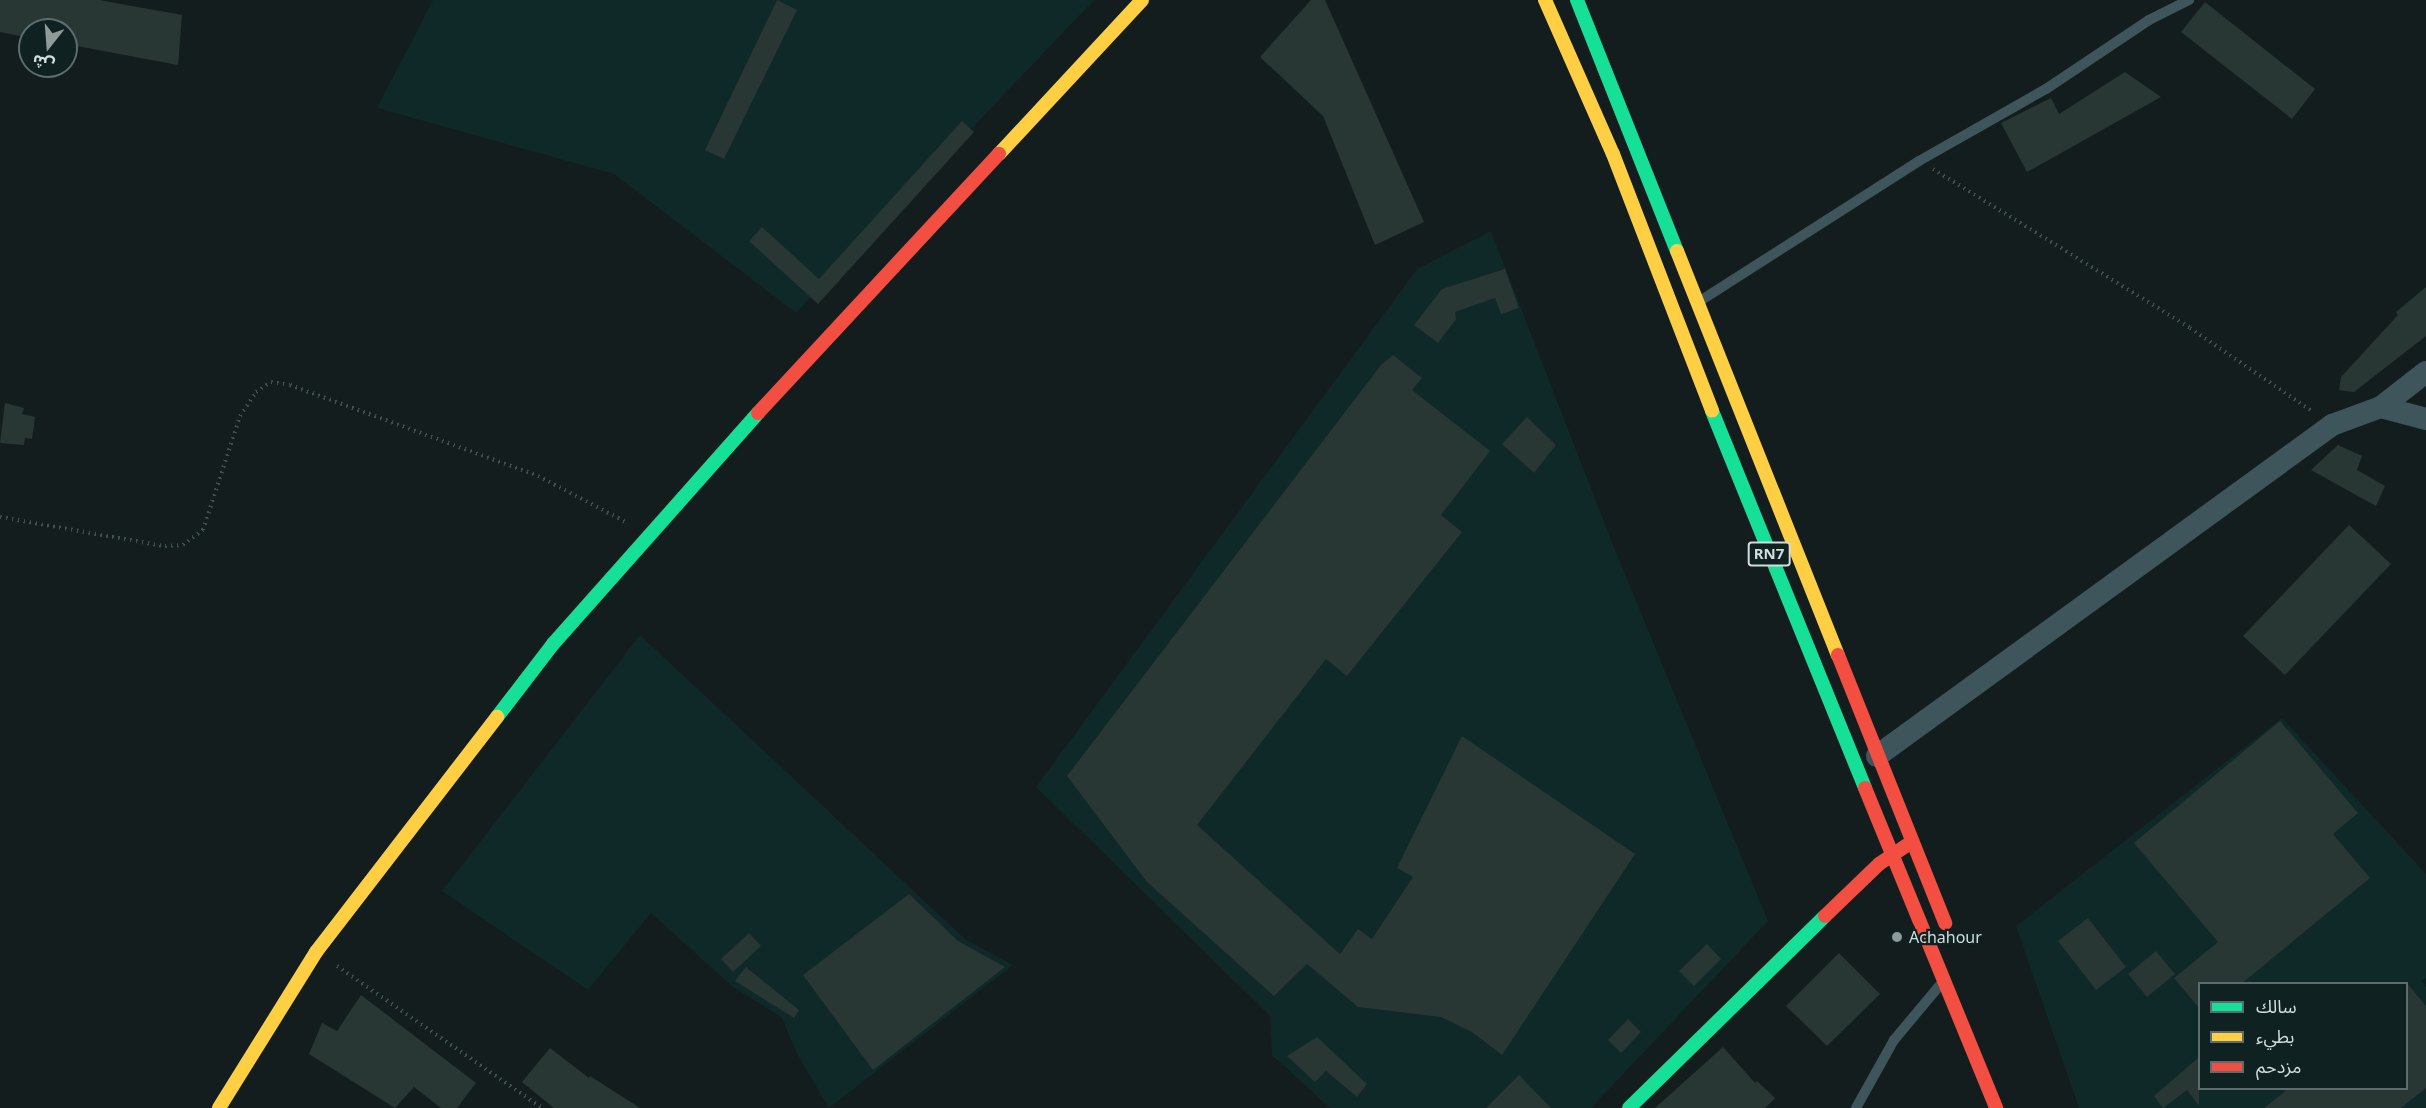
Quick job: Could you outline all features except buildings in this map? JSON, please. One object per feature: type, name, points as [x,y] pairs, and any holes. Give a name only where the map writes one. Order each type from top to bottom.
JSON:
[{"type":"main road","points":[[219,1108],[316,952],[554,644],[650,533],[850,311],[1142,0]]},
{"type":"main road","name":"RN7","points":[[1545,0],[1612,154],[1741,485],[1996,1108]]},
{"type":"main road","name":"RN7","points":[[1577,0],[1952,942]]},
{"type":"main road","points":[[1629,1108],[1892,854],[1912,842]]},
{"type":"street","points":[[1877,756],[2332,426],[2381,407],[2426,372]]},
{"type":"street","points":[[2381,407],[2426,419]]},
{"type":"lane","points":[[1697,303],[1919,161],[2046,89],[2149,20],[2189,0]]},
{"type":"lane","points":[[1856,1108],[1894,1040],[1944,980]]},
{"type":"path","points":[[1919,161],[2190,328],[2332,426]]},
{"type":"path","points":[[0,517],[165,546],[183,545],[204,530],[240,416],[256,392],[270,382],[290,385],[538,476],[650,533]]},
{"type":"path","points":[[316,952],[542,1108]]},
{"type":"shaded area","points":[[433,0],[1094,0],[796,313],[614,174],[377,108]]},
{"type":"shaded area","points":[[1491,231],[1613,545],[1768,921],[1591,1108],[1330,1108],[1272,1055],[1270,1016],[1036,787],[1417,269]]},
{"type":"shaded area","points":[[640,635],[965,939],[1013,965],[829,1108],[797,1054],[782,1018],[733,987],[651,913],[588,990],[442,891]]},
{"type":"shaded area","points":[[2282,718],[2426,874],[2426,978],[2422,981],[2426,987],[2426,1108],[2079,1108],[2016,926]]},
{"type":"traffic: fast","points":[[1577,0],[1677,251]]},
{"type":"traffic: fast","points":[[1712,411],[1865,788]]},
{"type":"traffic: fast","points":[[497,717],[553,644],[758,413]]},
{"type":"traffic: fast","points":[[1629,1108],[1825,916]]},
{"type":"traffic: slow","points":[[999,154],[1142,0]]},
{"type":"traffic: slow","points":[[1545,0],[1613,154],[1712,411]]},
{"type":"traffic: slow","points":[[1677,251],[1838,655]]},
{"type":"traffic: slow","points":[[219,1108],[316,952],[497,717]]},
{"type":"traffic: jam","points":[[758,413],[999,154]]},
{"type":"traffic: jam","points":[[1838,655],[1945,923]]},
{"type":"traffic: jam","points":[[1865,788],[1996,1108]]},
{"type":"traffic: jam","points":[[1825,916],[1879,864],[1912,842]]},
{"type":"place","name":"Achahour","points":[[1897,937]]}]
